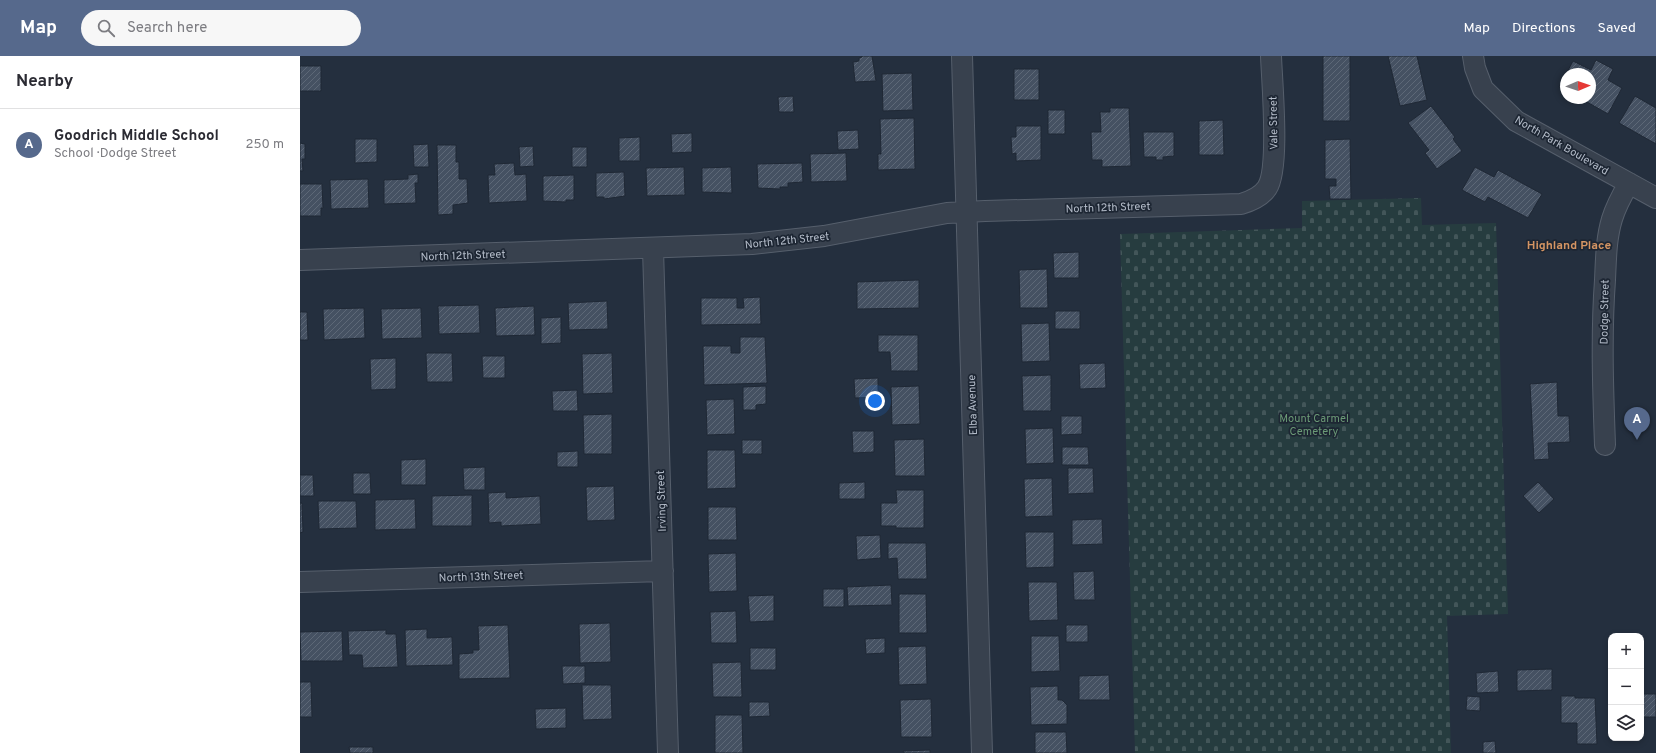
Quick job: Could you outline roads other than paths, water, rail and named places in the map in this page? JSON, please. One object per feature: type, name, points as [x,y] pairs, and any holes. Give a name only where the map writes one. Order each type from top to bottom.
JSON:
[{"type":"street","name":"Elba Avenue","points":[[962,56],[982,753]]},
{"type":"street","name":"Vale Street","points":[[1267,189],[1273,171],[1274,148],[1271,56]]},
{"type":"street","name":"North Park Boulevard","points":[[1473,56],[1475,68],[1483,88],[1516,121],[1656,198]]},
{"type":"street","name":"Dodge Street","points":[[1605,445],[1603,382],[1607,238],[1619,200],[1629,184]]},
{"type":"street","name":"North 12th Street","points":[[300,260],[752,244],[824,236],[947,213],[1241,204],[1260,196],[1267,189]]},
{"type":"street","name":"Irving Street","points":[[653,248],[668,753]]},
{"type":"street","name":"North 13th Street","points":[[300,582],[663,571]]},
{"type":"place","name":"Goodrich Middle School","points":[[1637,440]]},
{"type":"district","name":"Highland Place","points":[[1569,245]]},
{"type":"park label","name":"Mount Carmel Cemetery","points":[[1314,424]]}]
